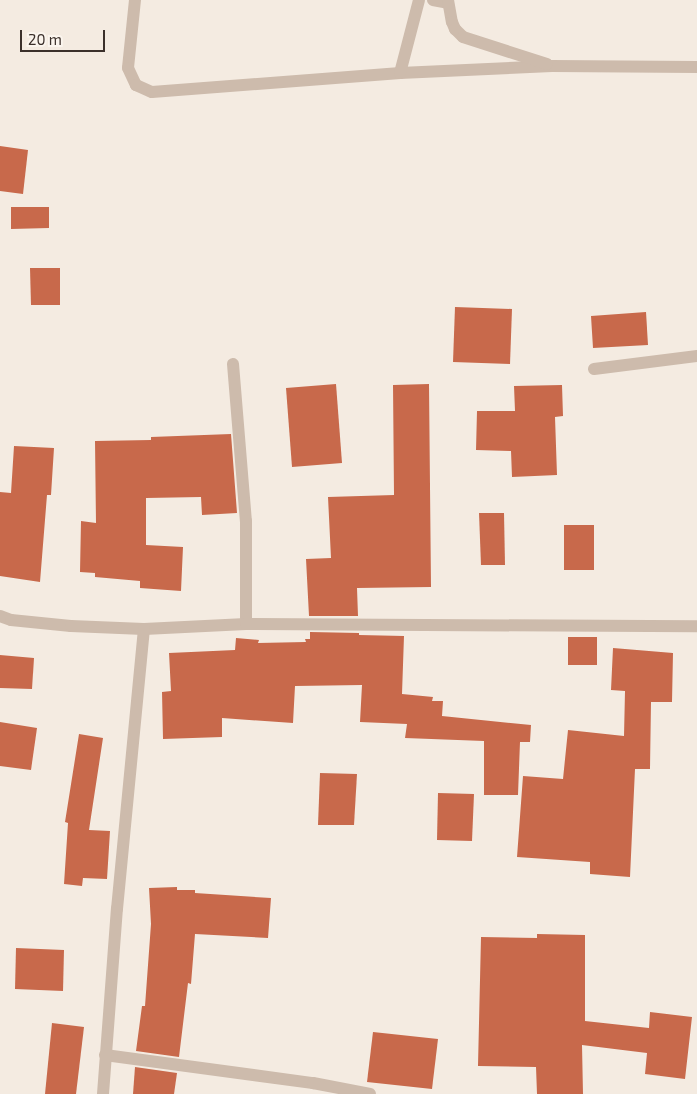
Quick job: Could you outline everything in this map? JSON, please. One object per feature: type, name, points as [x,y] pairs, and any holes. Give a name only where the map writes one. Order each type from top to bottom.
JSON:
[{"type":"street","points":[[135,0],[128,68],[136,85],[152,92],[400,73],[552,66],[697,67]]},
{"type":"street","points":[[400,73],[419,0]]},
{"type":"street","points":[[433,0],[448,2],[452,22],[463,36],[552,66]]},
{"type":"street","points":[[594,370],[697,356]]},
{"type":"street","points":[[233,364],[246,521],[246,624]]},
{"type":"street","points":[[0,616],[11,620],[71,626],[144,629],[246,624],[697,626]]},
{"type":"street","points":[[103,1094],[144,629]]},
{"type":"street","points":[[105,1055],[313,1082],[370,1094]]},
{"type":"building","points":[[0,146],[28,150],[23,194],[0,191]]},
{"type":"building","points":[[11,207],[49,207],[49,228],[11,229]]},
{"type":"building","points":[[30,268],[60,268],[60,305],[31,305]]},
{"type":"building","points":[[455,307],[512,309],[510,364],[453,362]]},
{"type":"building","points":[[646,312],[648,345],[593,348],[591,316]]},
{"type":"building","points":[[336,384],[342,463],[292,467],[286,388]]},
{"type":"building","points":[[429,384],[431,587],[357,588],[358,616],[309,616],[306,559],[331,558],[328,497],[394,495],[393,385]]},
{"type":"building","points":[[562,385],[563,416],[555,417],[557,475],[512,477],[511,451],[476,450],[477,411],[515,411],[514,386]]},
{"type":"building","points":[[231,434],[237,513],[202,515],[201,497],[146,498],[146,545],[183,547],[181,591],[140,588],[140,581],[95,577],[95,573],[80,572],[81,521],[96,523],[95,441],[151,440],[151,437]]},
{"type":"building","points":[[14,446],[54,448],[51,495],[47,495],[40,582],[0,576],[0,492],[11,493]]},
{"type":"building","points":[[479,513],[504,513],[505,565],[481,565]]},
{"type":"building","points":[[564,525],[594,525],[594,570],[564,570]]},
{"type":"building","points":[[310,632],[404,636],[402,694],[433,697],[432,701],[443,701],[442,716],[531,725],[530,742],[520,742],[518,795],[484,795],[484,741],[405,738],[407,724],[360,722],[362,685],[295,686],[293,723],[222,718],[222,737],[163,739],[162,692],[171,691],[169,653],[235,650],[236,638],[259,640],[258,643],[306,642],[305,639],[310,639]]},
{"type":"building","points":[[568,637],[597,637],[597,665],[568,665]]},
{"type":"building","points":[[613,648],[673,653],[672,702],[651,702],[650,769],[635,769],[630,877],[590,874],[590,862],[517,857],[523,776],[563,779],[568,730],[624,736],[625,691],[611,690]]},
{"type":"building","points":[[0,655],[34,658],[32,689],[0,688]]},
{"type":"building","points":[[0,722],[37,728],[31,770],[0,766]]},
{"type":"building","points":[[79,734],[103,738],[89,830],[110,831],[107,879],[83,878],[82,886],[64,884],[68,823],[65,822]]},
{"type":"building","points":[[320,773],[357,774],[354,825],[318,825]]},
{"type":"building","points":[[438,793],[474,794],[472,841],[437,840]]},
{"type":"building","points":[[177,887],[177,890],[195,890],[195,893],[271,898],[268,938],[195,934],[191,984],[188,983],[179,1057],[136,1051],[142,1006],[145,1006],[151,924],[149,888]]},
{"type":"building","points":[[537,934],[585,935],[585,1021],[649,1028],[650,1012],[692,1017],[685,1079],[645,1074],[647,1053],[582,1045],[583,1094],[537,1094],[536,1067],[478,1066],[481,937],[537,938]]},
{"type":"building","points":[[16,948],[64,950],[63,991],[15,989]]},
{"type":"building","points":[[52,1023],[84,1027],[76,1094],[45,1094]]},
{"type":"building","points":[[373,1032],[438,1039],[432,1089],[367,1082]]},
{"type":"building","points":[[135,1067],[177,1073],[174,1094],[133,1094]]}]
